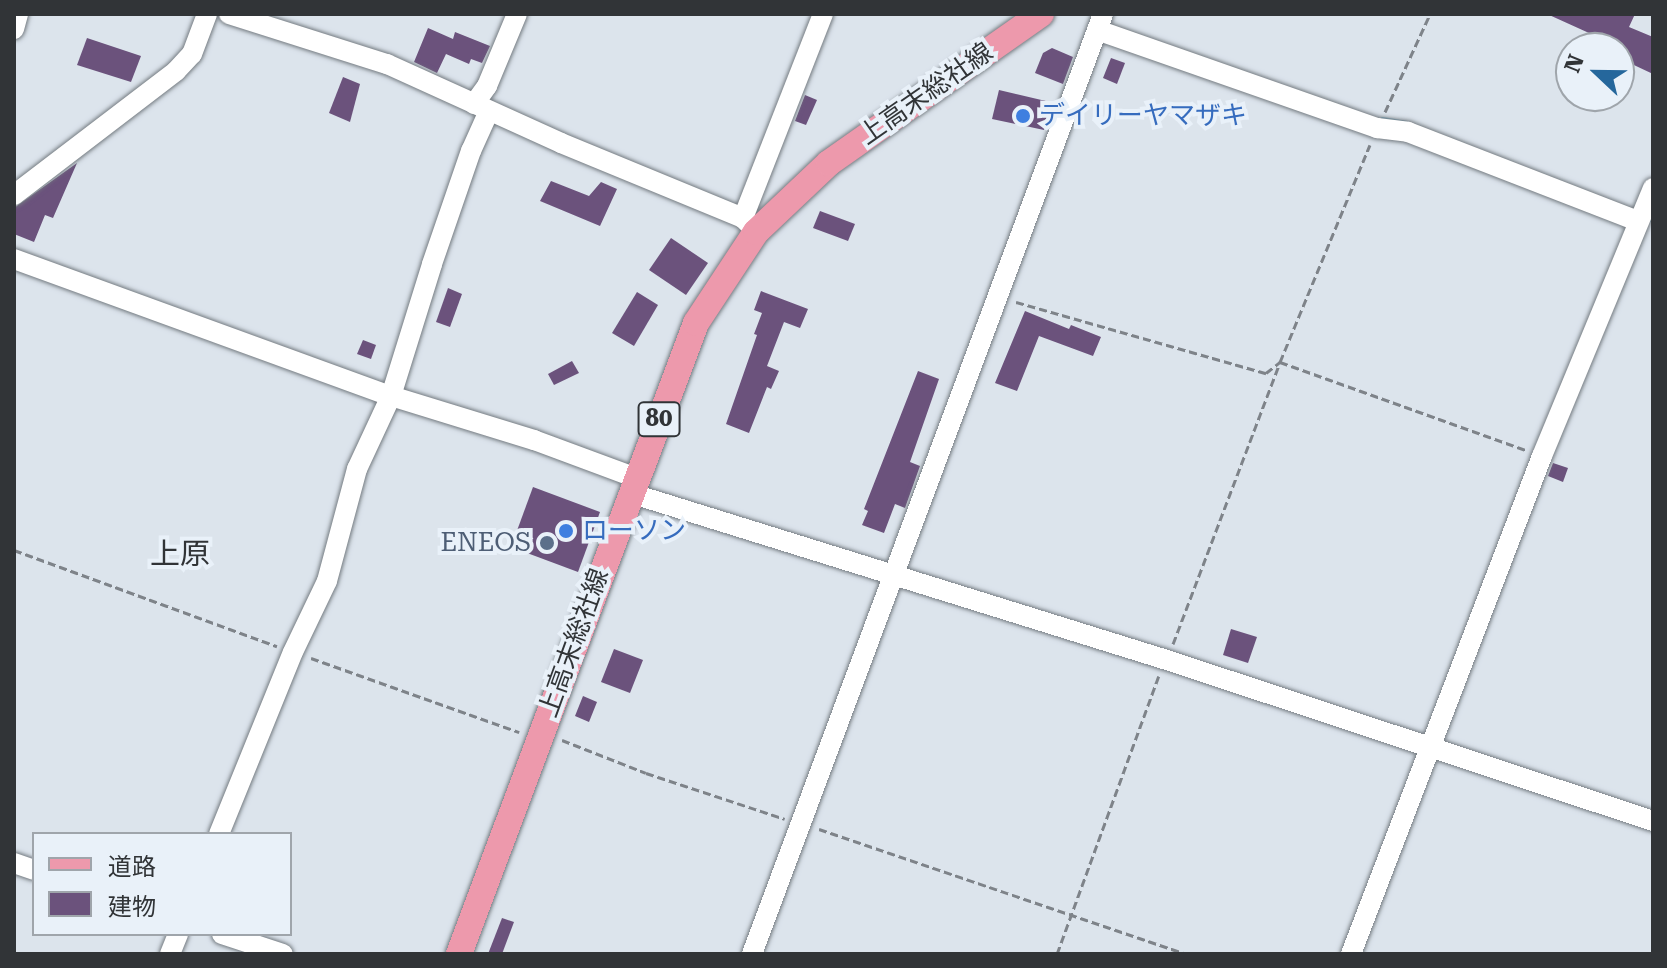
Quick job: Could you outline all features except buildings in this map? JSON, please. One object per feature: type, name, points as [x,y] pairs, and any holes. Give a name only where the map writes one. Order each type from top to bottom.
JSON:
[{"type":"main road","name":"上高末総社線","points":[[459,954],[696,323],[750,225],[829,163],[1041,14]]},
{"type":"street","points":[[14,29],[18,14]]},
{"type":"street","points":[[14,195],[176,71],[192,54],[207,14]]},
{"type":"street","points":[[229,14],[387,64],[750,225],[823,14]]},
{"type":"street","points":[[220,832],[293,652],[327,581],[357,469],[391,396],[471,151],[487,86],[517,14]]},
{"type":"street","points":[[752,954],[1100,22],[1377,128],[1408,132],[1638,221]]},
{"type":"street","points":[[1351,954],[1542,456],[1653,188]]},
{"type":"street","points":[[14,259],[391,396],[534,440],[633,486],[892,574],[1430,745],[1653,821]]},
{"type":"street","points":[[228,936],[283,954]]},
{"type":"path","points":[[1057,954],[1280,362],[1377,128],[1430,14]]},
{"type":"path","points":[[997,296],[1266,373],[1280,362]]},
{"type":"path","points":[[1280,362],[1542,456]]},
{"type":"path","points":[[14,550],[293,652],[1186,954]]},
{"type":"waterway","points":[[1382,119],[1407,123]]},
{"type":"place","name":"デイリーヤマザキ","points":[[1023,116]]},
{"type":"place","name":"ローソン","points":[[566,531]]},
{"type":"place","name":"ENEOS","points":[[547,543]]},
{"type":"district","name":"上原","points":[[180,554]]}]
